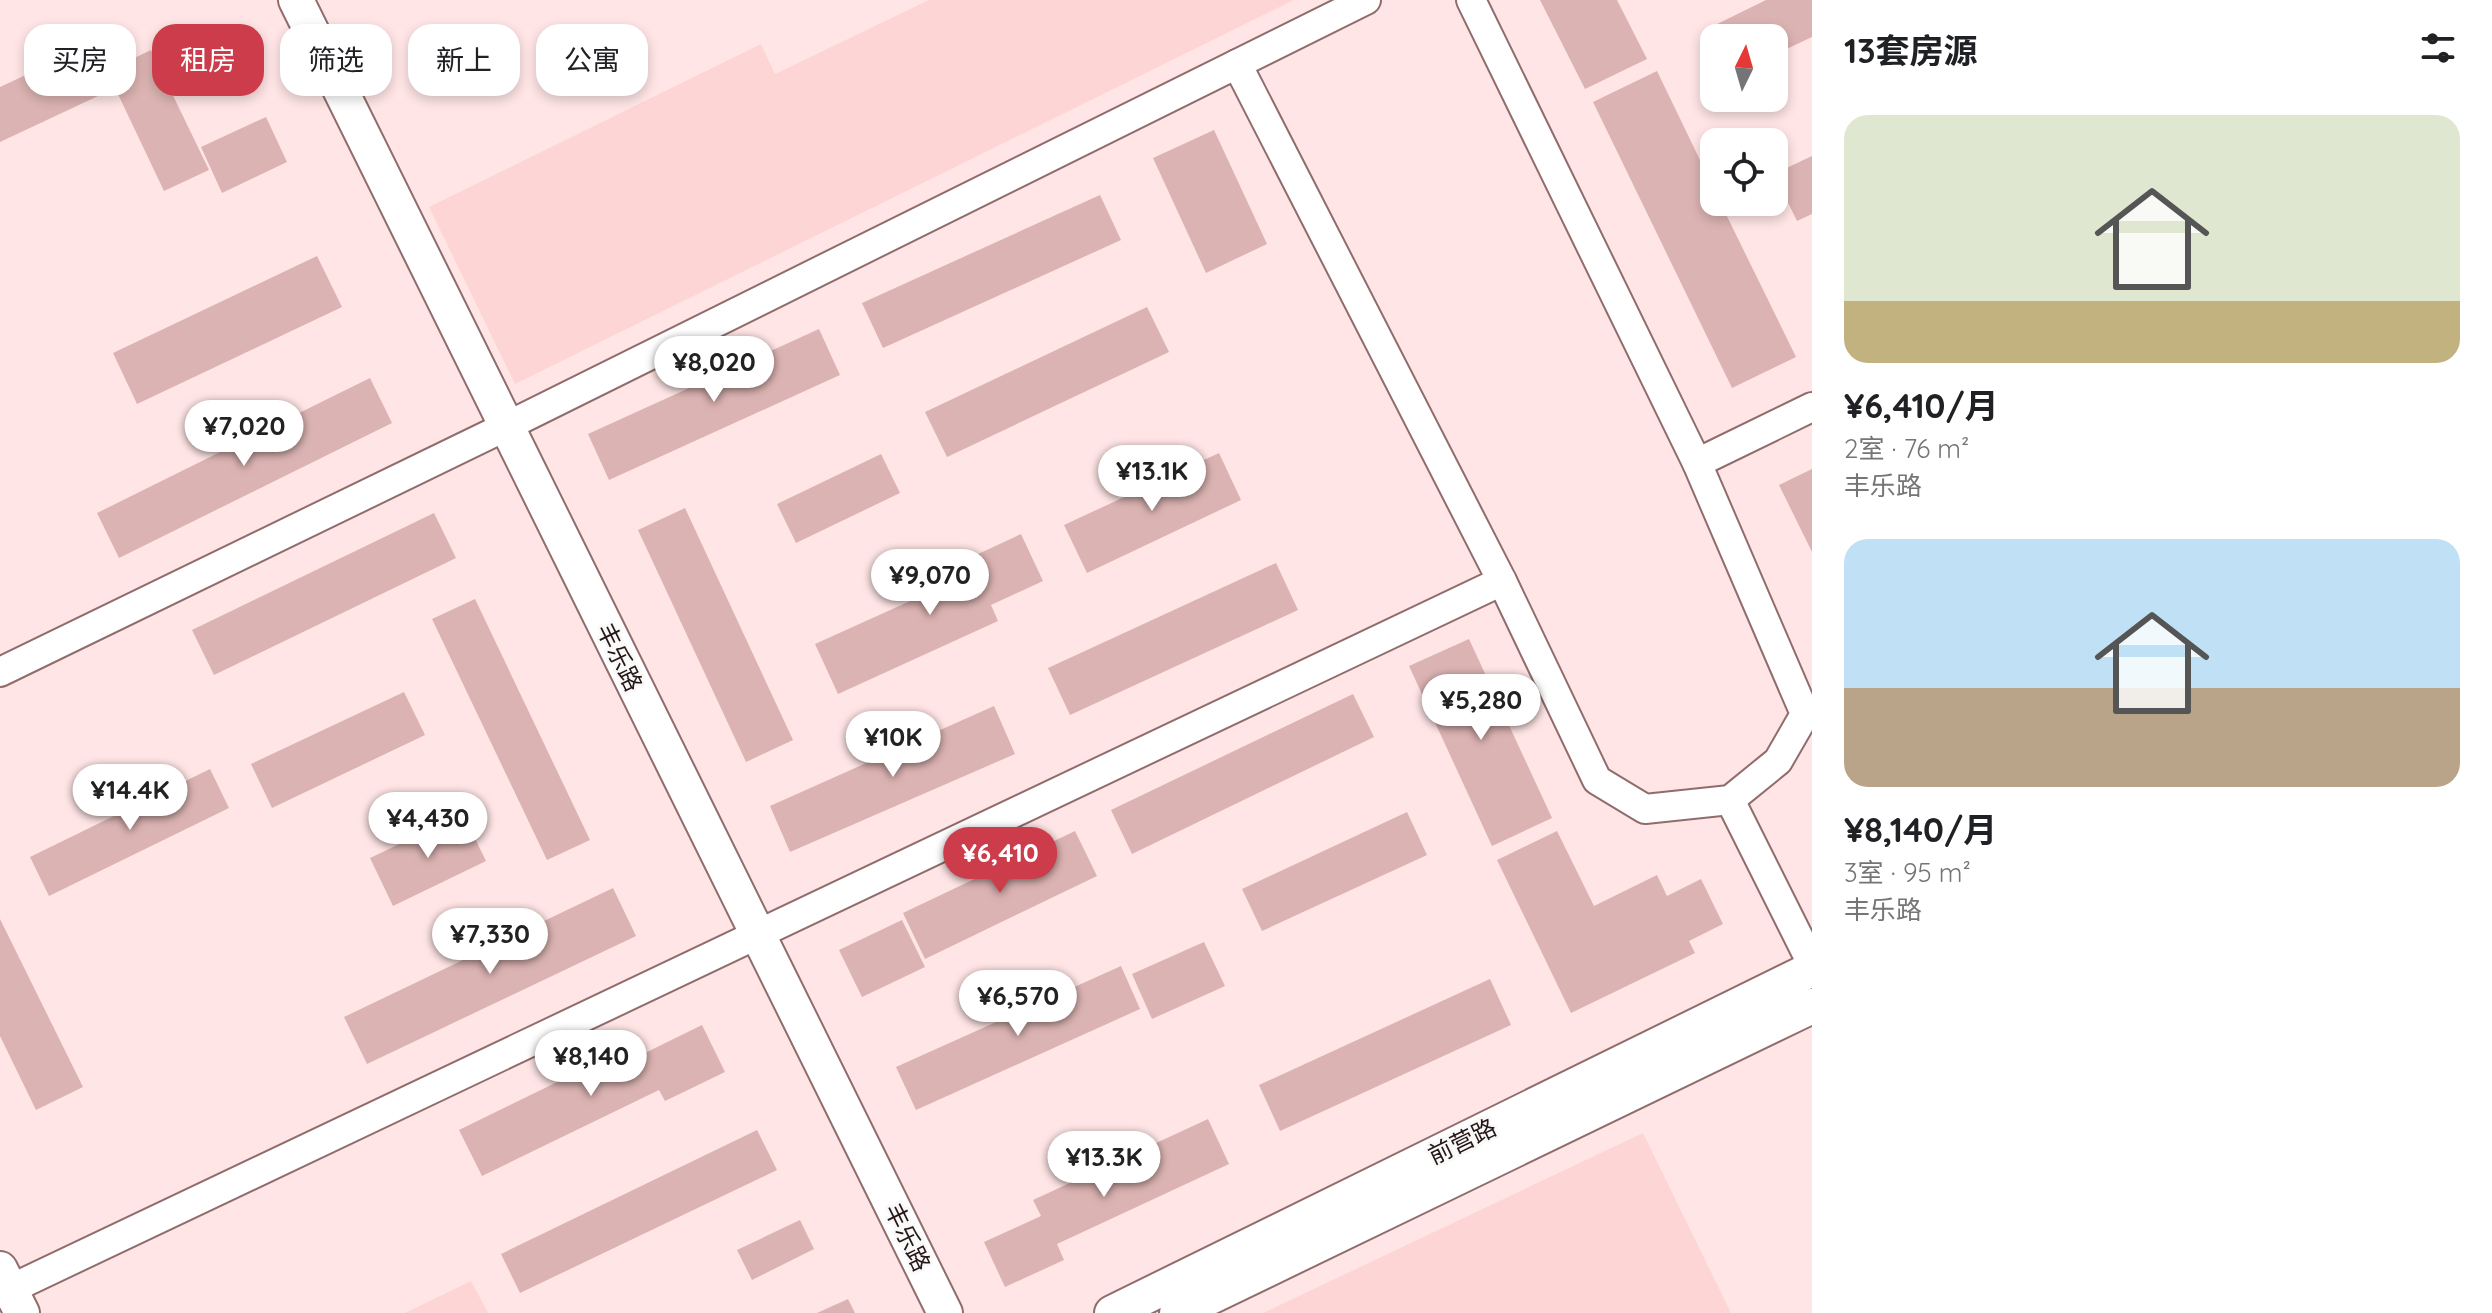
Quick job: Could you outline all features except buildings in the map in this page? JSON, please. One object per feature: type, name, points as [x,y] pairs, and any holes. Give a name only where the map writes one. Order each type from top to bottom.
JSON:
[{"type":"street","name":"丰乐路","points":[[272,0],[496,431],[747,937],[945,1313]]},
{"type":"street","name":"丰乐路","points":[[296,0],[496,431]]},
{"type":"street","points":[[1237,64],[1502,581],[1597,780],[1645,809],[1730,800],[1778,761],[1805,714],[1697,463],[1471,0]]},
{"type":"street","points":[[0,672],[496,431],[1237,64],[1351,3]]},
{"type":"street","points":[[1697,463],[1812,407]]},
{"type":"street","points":[[8,1291],[747,937],[1502,581]]},
{"type":"street","points":[[1730,800],[1812,966]]},
{"type":"street","name":"丰乐路","points":[[747,937],[921,1313]]},
{"type":"street","name":"前营路","points":[[1112,1313],[1812,966]]},
{"type":"street","name":"前营路","points":[[1177,1313],[1812,1006]]},
{"type":"shaded area","points":[[929,0],[1294,0],[515,384],[429,207],[761,44],[775,74]]},
{"type":"shaded area","points":[[1643,1133],[1731,1313],[1263,1313]]},
{"type":"shaded area","points":[[471,1281],[488,1313],[405,1313]]}]
